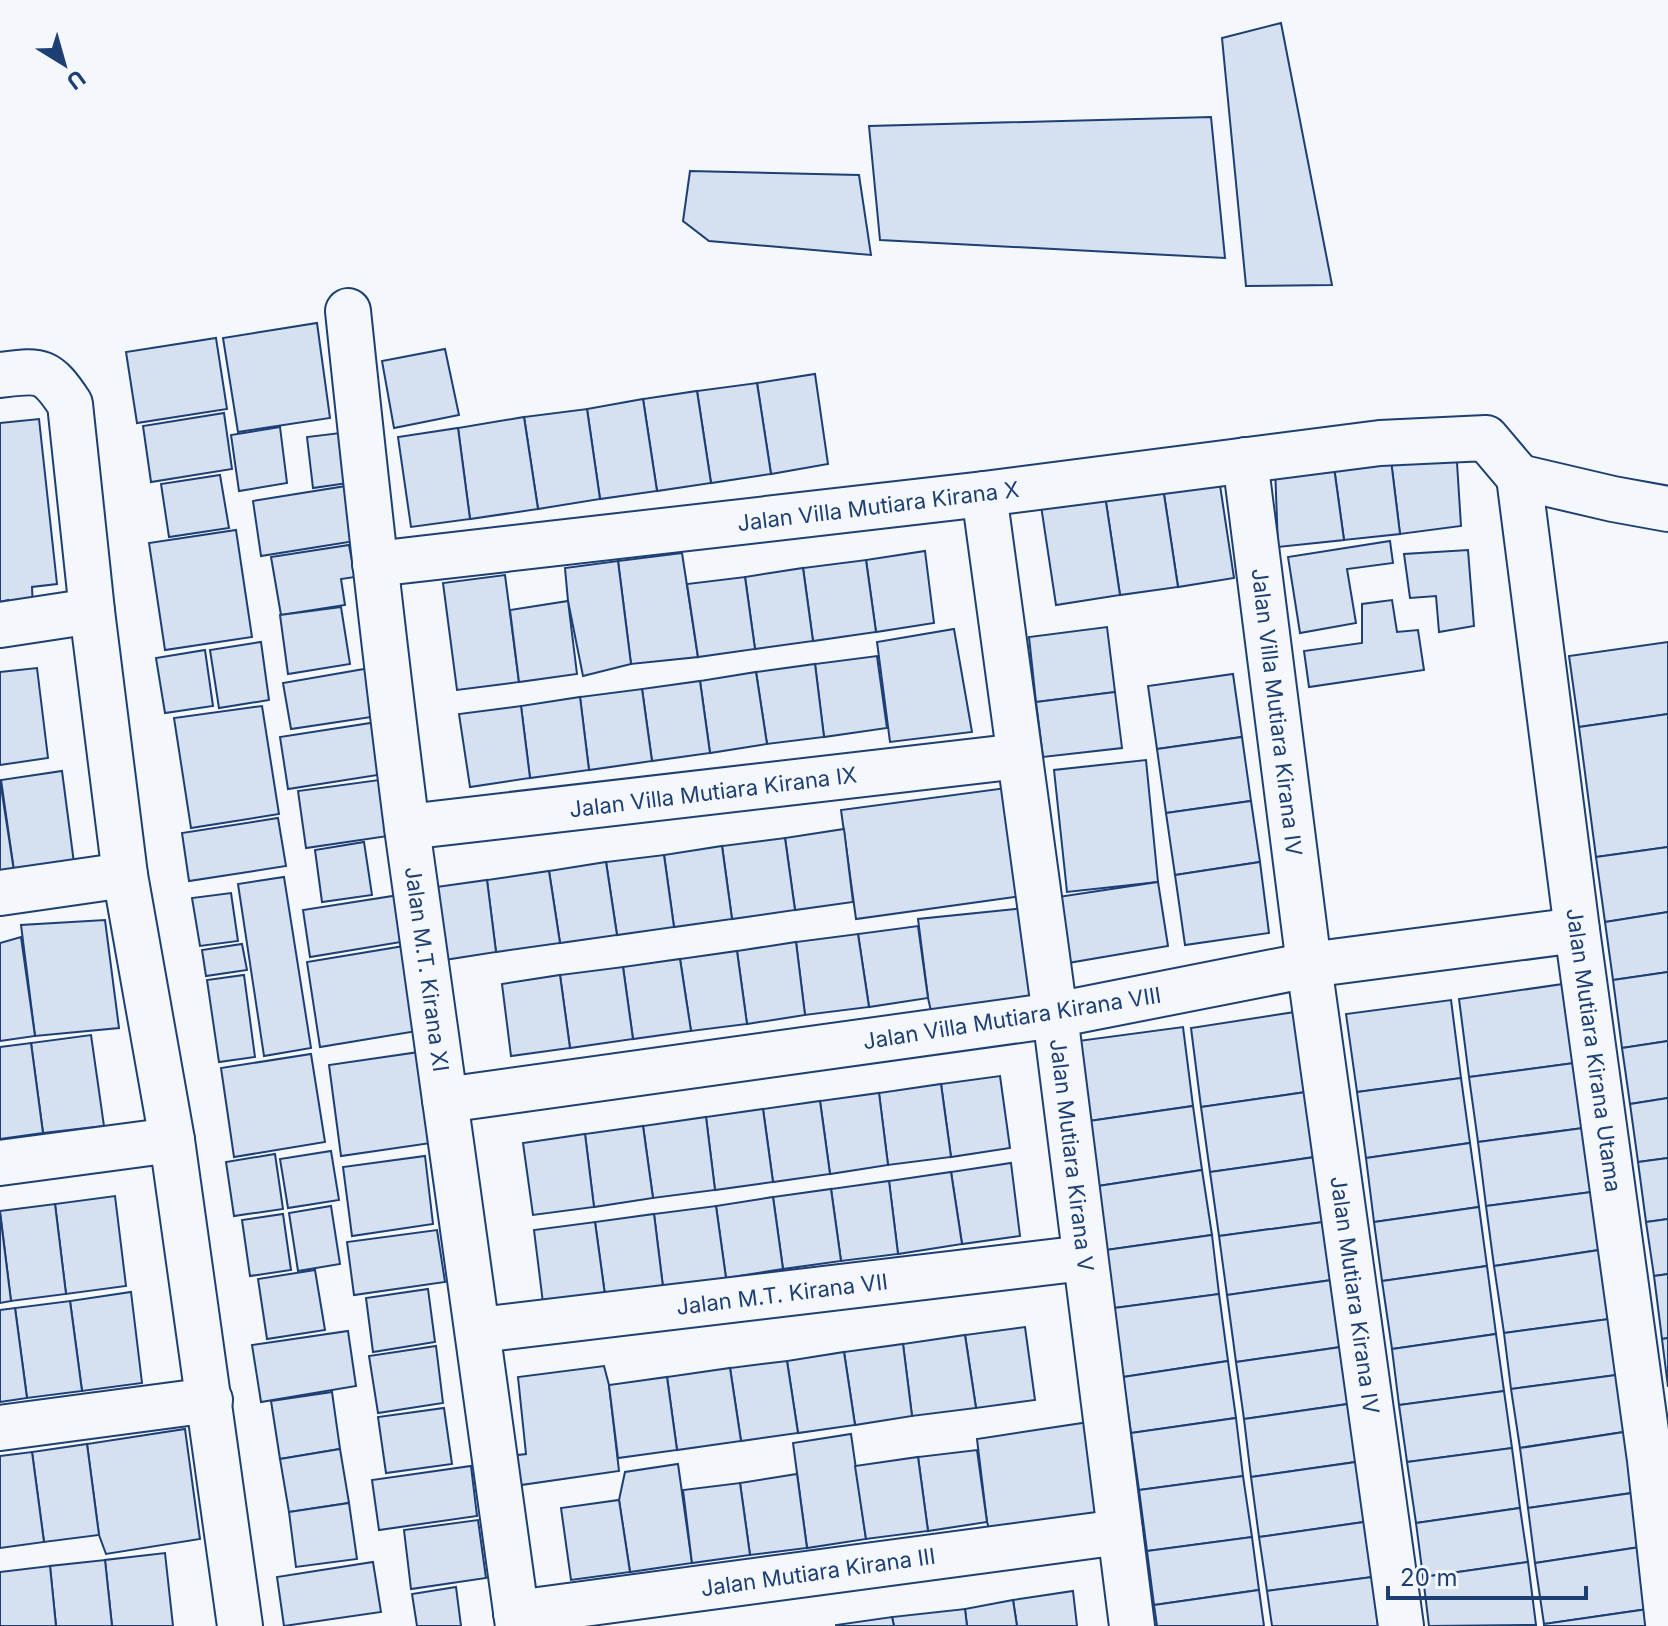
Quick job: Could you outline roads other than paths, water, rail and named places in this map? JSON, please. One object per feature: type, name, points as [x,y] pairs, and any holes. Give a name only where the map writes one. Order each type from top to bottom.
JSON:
[{"type":"street","name":"Jalan M.T. Kirana XI","points":[[348,311],[407,827],[517,1620]]},
{"type":"street","points":[[0,375],[32,371],[42,374],[54,380],[70,404],[125,875],[172,1140],[240,1626]]},
{"type":"street","name":"Jalan Villa Mutiara Kirana X","points":[[375,564],[984,494],[1380,443],[1486,438],[1519,477]]},
{"type":"street","name":"Jalan Villa Mutiara Kirana IV","points":[[1245,460],[1309,965]]},
{"type":"street","points":[[1519,477],[1668,509]]},
{"type":"street","name":"Jalan Mutiara Kirana Utama","points":[[1519,477],[1577,930],[1659,1459],[1668,1623]]},
{"type":"street","name":"Jalan Mutiara Kirana V","points":[[984,494],[1055,1015],[1132,1626]]},
{"type":"street","points":[[0,625],[92,611]]},
{"type":"street","name":"Jalan Villa Mutiara Kirana IX","points":[[407,827],[1019,756]]},
{"type":"street","points":[[0,893],[125,875]]},
{"type":"street","name":"Jalan Villa Mutiara Kirana VIII","points":[[445,1100],[1055,1015],[1309,965],[1577,930]]},
{"type":"street","name":"Jalan Mutiara Kirana IV","points":[[1309,965],[1401,1626]]},
{"type":"street","points":[[0,1163],[172,1140]]},
{"type":"street","name":"Jalan M.T. Kirana VII","points":[[479,1330],[1084,1258]]},
{"type":"street","points":[[0,1428],[210,1400]]},
{"type":"street","name":"Jalan Mutiara Kirana III","points":[[517,1620],[1120,1532]]}]
